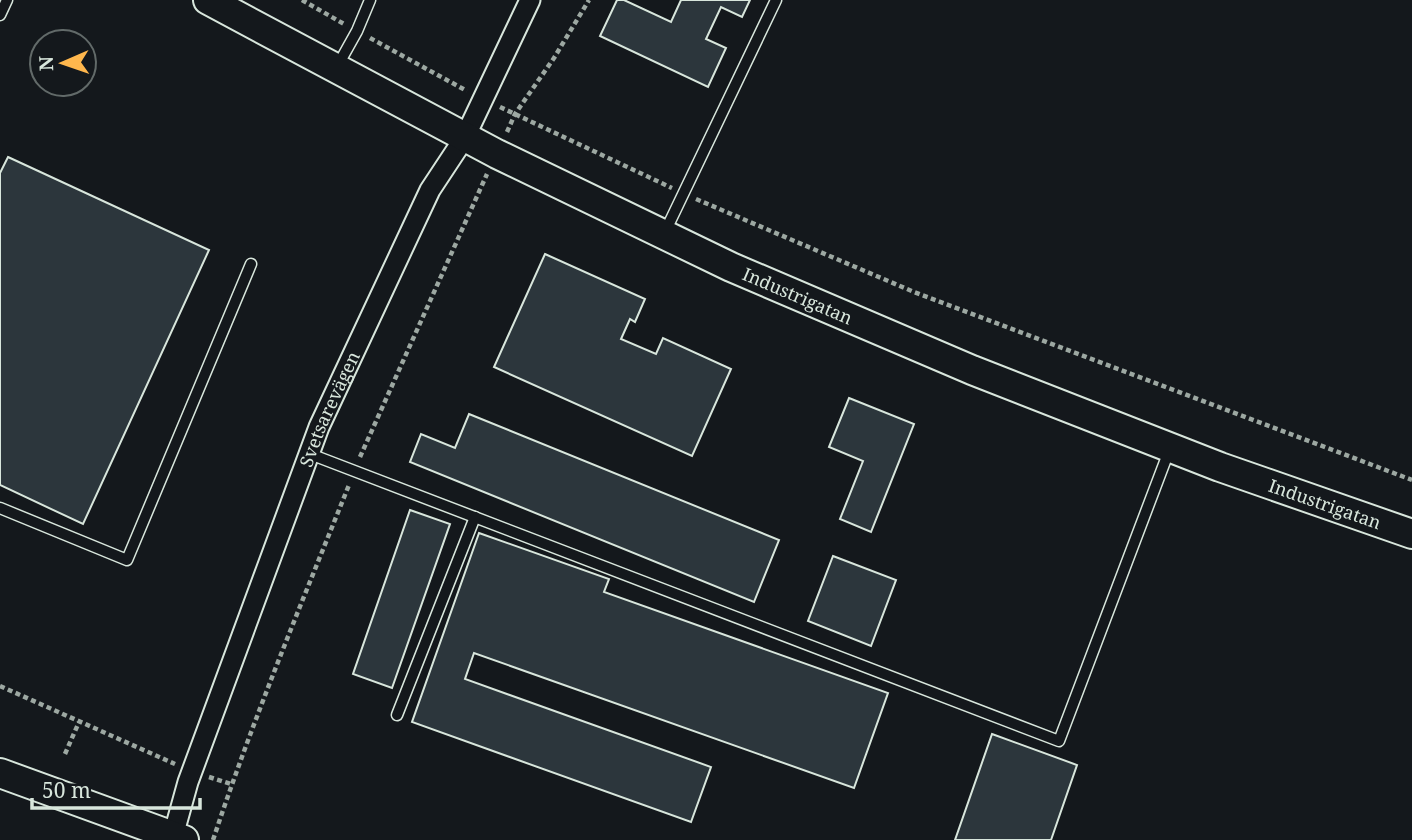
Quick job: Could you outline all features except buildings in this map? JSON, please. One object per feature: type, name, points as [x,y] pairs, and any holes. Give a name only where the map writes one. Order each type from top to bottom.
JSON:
[{"type":"street","name":"Industrigatan","points":[[208,0],[465,137],[731,267],[972,370],[1220,467],[1412,534]]},
{"type":"street","name":"Svetsarevägen","points":[[179,838],[192,771],[319,427],[430,190],[465,137],[484,101],[530,0]]},
{"type":"street","points":[[0,773],[179,838]]},
{"type":"lane","points":[[0,15],[7,0]]},
{"type":"lane","points":[[336,69],[370,0]]},
{"type":"lane","points":[[664,234],[776,0]]},
{"type":"lane","points":[[0,508],[127,560],[251,264]]},
{"type":"lane","points":[[310,454],[1059,741],[1170,447]]},
{"type":"lane","points":[[397,715],[475,517]]},
{"type":"path","points":[[302,0],[484,101],[682,192],[914,292],[1412,480]]},
{"type":"path","points":[[515,114],[554,58],[589,0]]},
{"type":"path","points":[[0,686],[192,771],[231,784]]},
{"type":"path","points":[[65,754],[79,722]]}]
